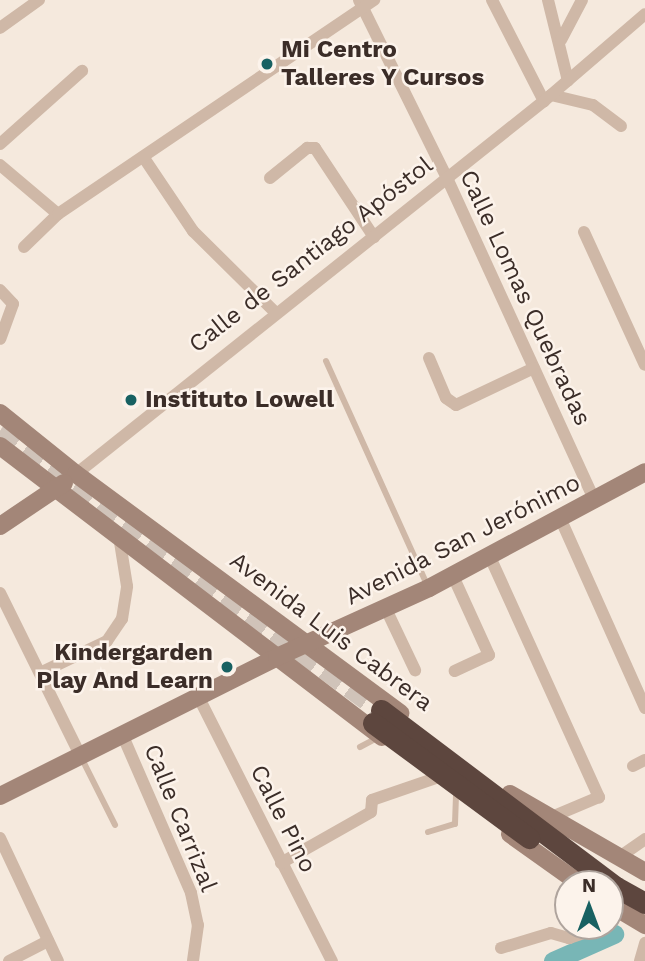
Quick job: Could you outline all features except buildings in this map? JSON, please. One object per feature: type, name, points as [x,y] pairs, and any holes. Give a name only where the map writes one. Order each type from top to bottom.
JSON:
[{"type":"highway","points":[[378,723],[584,862],[642,911]]},
{"type":"highway","points":[[378,723],[574,870]]},
{"type":"highway","points":[[584,862],[601,870]]},
{"type":"highway","points":[[624,880],[645,887]]},
{"type":"highway","points":[[624,888],[642,911]]},
{"type":"main road","name":"Avenida Luis Cabrera","points":[[0,413],[76,474],[547,819],[607,870]]},
{"type":"main road","points":[[0,446],[335,702],[378,723],[436,778],[561,870]]},
{"type":"main road","name":"Avenida San Jerónimo","points":[[0,796],[277,657],[429,589],[595,502],[645,472]]},
{"type":"main road","name":"Calle de Santiago Apóstol","points":[[0,526],[76,474]]},
{"type":"main road","points":[[257,642],[271,634],[277,621]]},
{"type":"main road","points":[[335,702],[353,678]]},
{"type":"main road","name":"Avenida Luis Cabrera","points":[[624,876],[645,872]]},
{"type":"main road","points":[[624,907],[642,911]]},
{"type":"street","points":[[15,0],[26,8]]},
{"type":"street","points":[[0,28],[39,0]]},
{"type":"street","points":[[24,247],[58,214],[144,158],[361,4],[374,0]]},
{"type":"street","points":[[492,0],[547,98],[593,105],[621,126]]},
{"type":"street","points":[[548,0],[551,24],[561,40],[568,81]]},
{"type":"street","points":[[561,40],[582,0]]},
{"type":"street","name":"Calle Lomas Quebradas","points":[[361,4],[447,178],[595,502]]},
{"type":"street","name":"Calle de Santiago Apóstol","points":[[76,474],[547,98],[645,14]]},
{"type":"street","points":[[0,144],[82,71]]},
{"type":"street","points":[[270,178],[307,148],[315,148],[374,237]]},
{"type":"street","points":[[144,158],[193,231],[276,313]]},
{"type":"street","points":[[0,165],[58,214]]},
{"type":"street","points":[[584,232],[645,365]]},
{"type":"street","points":[[0,289],[13,304],[0,339]]},
{"type":"street","points":[[429,358],[446,398],[456,405],[534,368]]},
{"type":"street","points":[[561,520],[645,708]]},
{"type":"street","points":[[40,673],[107,640],[122,619],[127,586],[119,536]]},
{"type":"street","points":[[490,557],[599,797],[547,819]]},
{"type":"street","points":[[453,576],[489,655],[454,671]]},
{"type":"street","points":[[0,593],[80,755]]},
{"type":"street","points":[[386,610],[415,670]]},
{"type":"street","name":"Calle Pino","points":[[198,696],[332,961]]},
{"type":"street","name":"Calle Carrizal","points":[[122,734],[191,892],[198,925],[192,961]]},
{"type":"street","points":[[281,863],[371,812],[372,800],[385,793],[436,778]]},
{"type":"street","points":[[0,838],[58,961]]},
{"type":"street","points":[[621,870],[645,839]]},
{"type":"street","points":[[624,918],[642,911]]},
{"type":"street","points":[[501,948],[554,934]]},
{"type":"street","points":[[9,961],[48,941]]},
{"type":"street","points":[[640,961],[645,943]]},
{"type":"lane","points":[[326,361],[429,589]]},
{"type":"lane","points":[[360,747],[378,723]]},
{"type":"lane","points":[[80,755],[115,825]]},
{"type":"lane","points":[[428,832],[455,824],[456,793]]},
{"type":"waterway","points":[[553,961],[600,940]]},
{"type":"tunnel","points":[[0,430],[381,710]]},
{"type":"place","name":"Mi Centro Talleres Y Cursos","points":[[267,64]]},
{"type":"place","name":"Instituto Lowell","points":[[131,400]]},
{"type":"place","name":"Kindergarden Play And Learn","points":[[227,667]]}]
